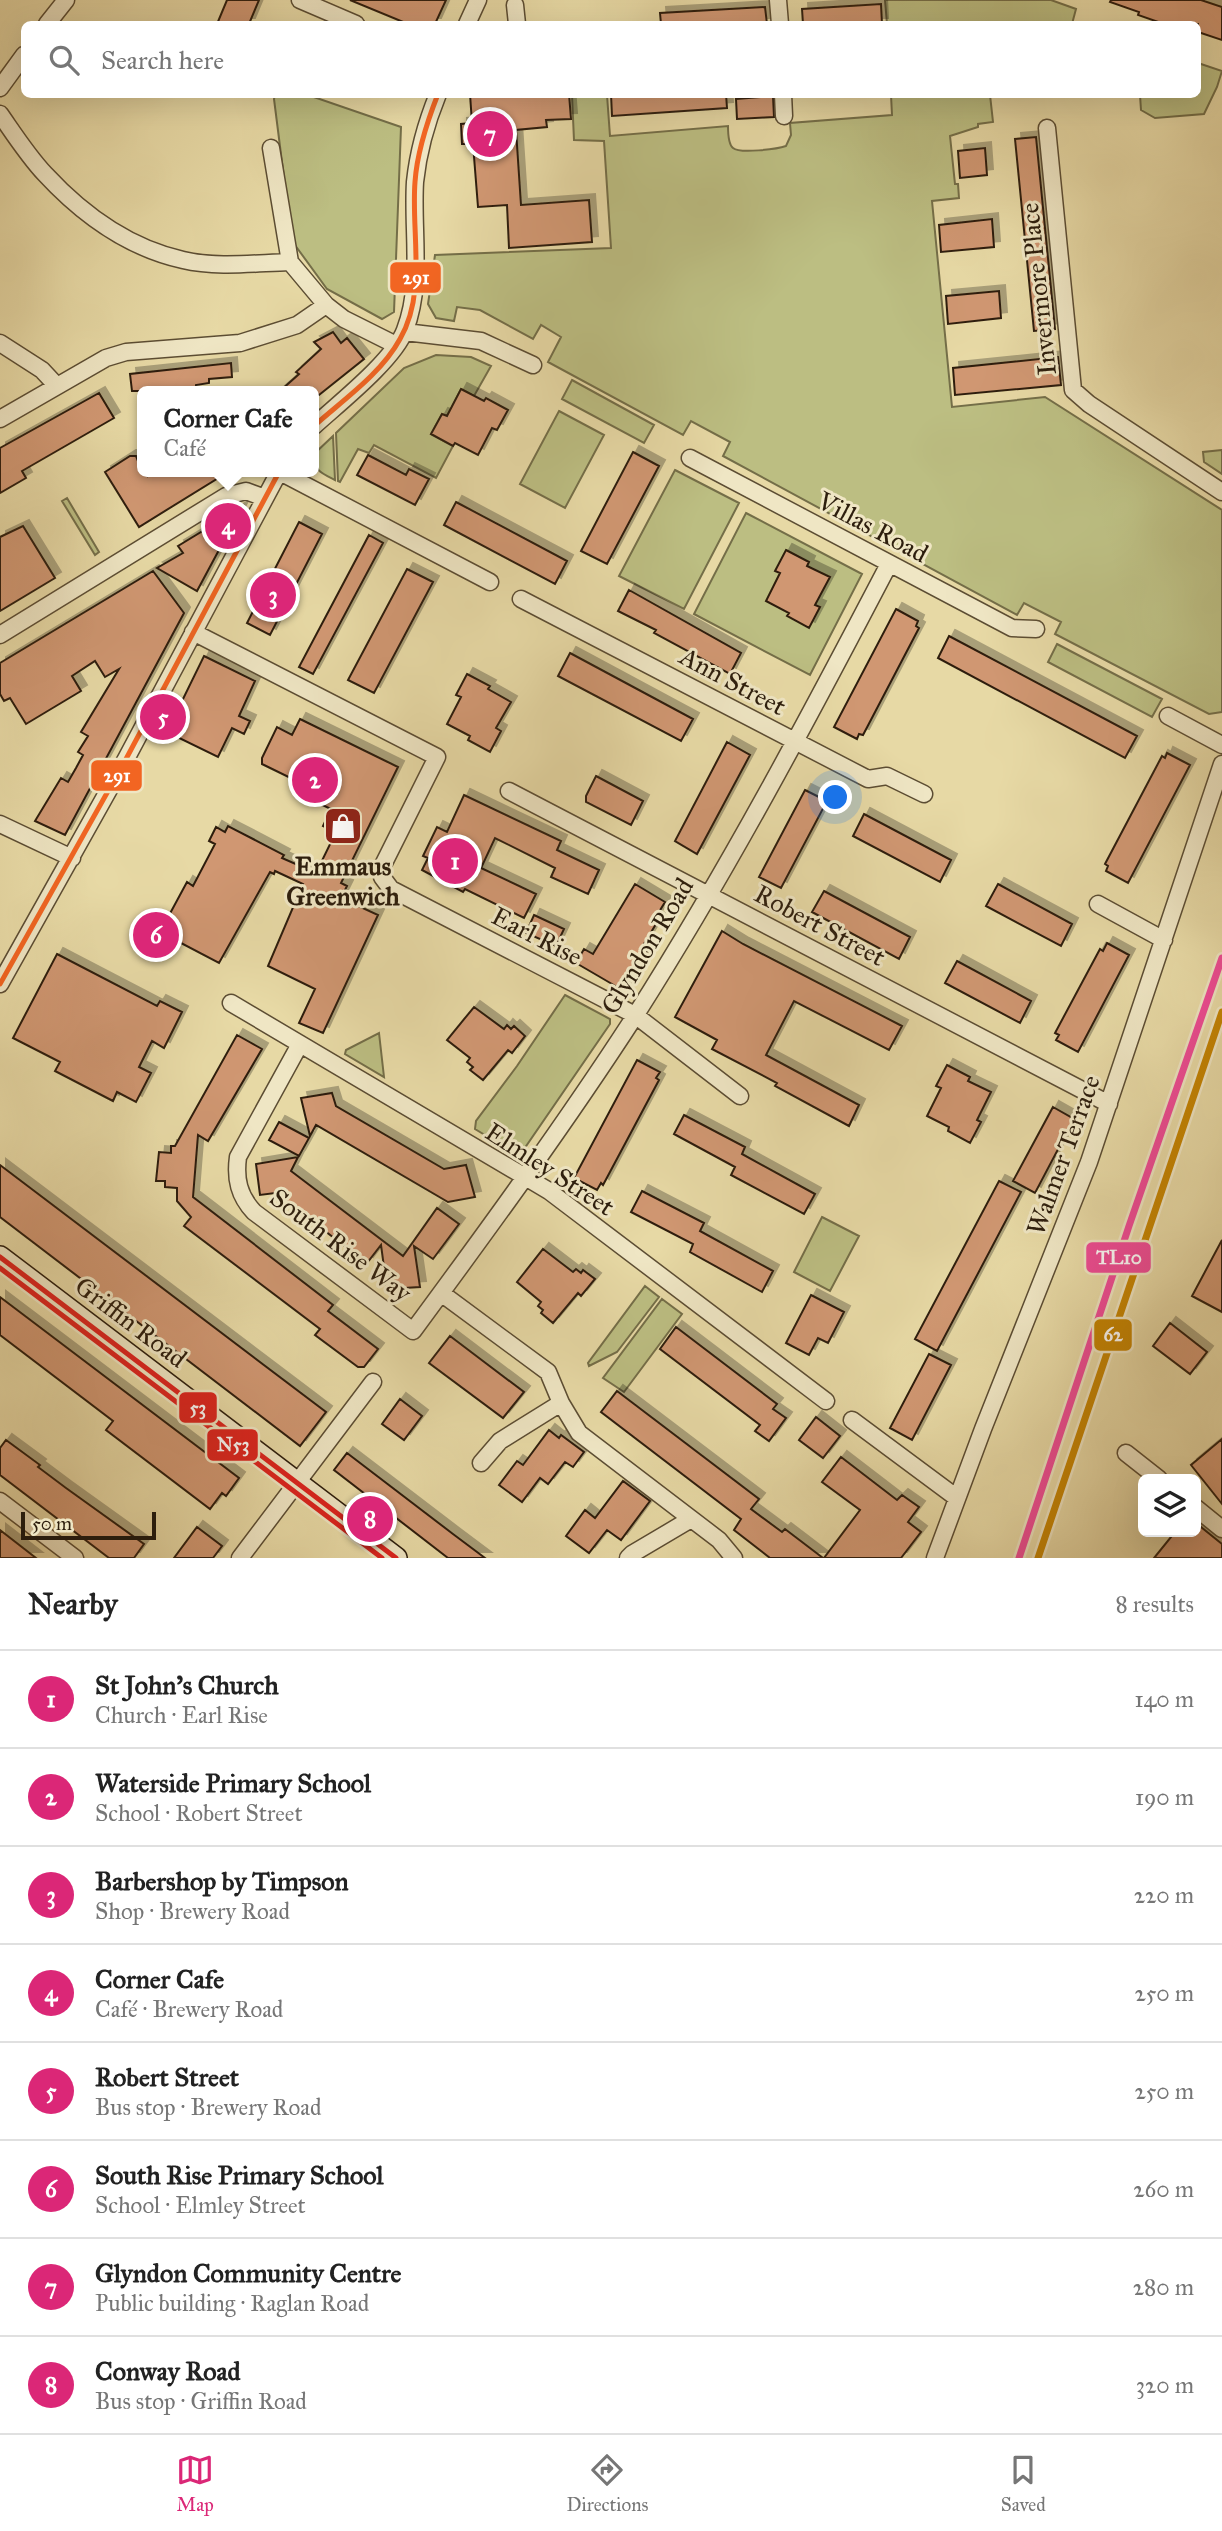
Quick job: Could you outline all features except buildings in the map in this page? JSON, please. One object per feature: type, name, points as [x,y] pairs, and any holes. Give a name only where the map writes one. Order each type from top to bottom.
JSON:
[{"type":"street","points":[[49,21],[66,0]]},
{"type":"street","points":[[300,0],[349,21]]},
{"type":"street","points":[[468,21],[478,0]]},
{"type":"street","points":[[778,0],[780,21]]},
{"type":"street","points":[[512,2],[516,21]]},
{"type":"street","points":[[0,88],[21,59]]},
{"type":"street","points":[[319,421],[377,367],[400,338],[414,293],[415,180],[430,114],[436,98]]},
{"type":"street","points":[[783,98],[784,116]]},
{"type":"street","points":[[0,114],[43,173],[80,207],[114,232],[148,250],[185,261],[227,264],[290,262]]},
{"type":"street","name":"Invermore Place","points":[[1047,128],[1073,390],[1089,404],[1222,492]]},
{"type":"street","points":[[271,148],[290,262],[326,305],[344,319],[400,338],[481,341],[533,365]]},
{"type":"street","points":[[0,419],[106,358],[126,352],[240,343],[296,325],[326,305]]},
{"type":"street","points":[[0,343],[42,370],[56,385]]},
{"type":"street","name":"Villas Road","points":[[690,458],[1012,628],[1036,629]]},
{"type":"street","points":[[0,984],[72,858],[276,477]]},
{"type":"street","points":[[289,477],[489,582]]},
{"type":"street","points":[[0,635],[226,496],[246,491],[265,498]]},
{"type":"street","name":"Glyndon Road","points":[[413,1331],[525,1178],[635,1015],[795,741],[889,564]]},
{"type":"street","name":"Ann Street","points":[[521,599],[868,779],[887,776],[923,794]]},
{"type":"street","name":"Earl Rise","points":[[193,632],[437,757],[383,865],[382,877],[391,888],[635,1015],[740,1096]]},
{"type":"street","points":[[1168,716],[1222,745]]},
{"type":"street","name":"Walmer Terrace","points":[[935,1558],[1089,1162],[1222,764]]},
{"type":"street","name":"Robert Street","points":[[509,791],[1109,1104]]},
{"type":"street","points":[[0,824],[72,858]]},
{"type":"street","points":[[1098,904],[1164,940]]},
{"type":"street","name":"Elmley Street","points":[[231,1003],[549,1191],[826,1401]]},
{"type":"street","name":"South Rise Way","points":[[300,1044],[238,1157],[237,1177],[242,1198],[254,1212],[413,1331]]},
{"type":"street","name":"Griffin Road","points":[[0,1257],[396,1558]]},
{"type":"street","points":[[441,1293],[548,1372],[579,1433],[719,1540],[734,1558]]},
{"type":"street","points":[[240,1558],[373,1382]]},
{"type":"street","points":[[481,1463],[500,1441],[561,1402]]},
{"type":"street","points":[[852,1420],[957,1498]]},
{"type":"street","points":[[1126,1453],[1153,1474]]},
{"type":"street","points":[[0,1501],[75,1558]]},
{"type":"street","points":[[1201,1512],[1222,1529]]},
{"type":"street","points":[[628,1558],[691,1519]]},
{"type":"green space","points":[[885,0],[1051,0],[1076,9],[1073,21],[887,21]]},
{"type":"green space","points":[[1201,64],[1222,71],[1204,114],[1155,118],[1141,110],[1140,98],[1201,98]]},
{"type":"green space","points":[[317,98],[401,127],[394,312],[382,319],[327,289],[292,241],[274,99]]},
{"type":"green space","points":[[572,98],[607,98],[610,136],[728,126],[731,146],[737,150],[750,151],[786,146],[791,135],[790,123],[892,115],[891,98],[990,98],[993,122],[978,124],[978,127],[950,136],[959,198],[932,201],[952,407],[1045,397],[1222,510],[1222,712],[1209,714],[1055,634],[1061,622],[1024,603],[1017,615],[723,456],[730,442],[691,421],[683,435],[548,362],[561,337],[541,325],[533,339],[480,310],[457,307],[454,321],[436,318],[428,304],[435,255],[611,248],[604,141],[574,140]]},
{"type":"green space","points":[[436,355],[471,357],[491,366],[474,396],[461,389],[447,416],[442,414],[431,434],[453,446],[436,478],[374,445],[369,453],[358,449],[340,482],[338,481],[336,433],[404,368]]},
{"type":"green space","points":[[572,380],[654,425],[644,443],[562,399]]},
{"type":"green space","points":[[559,411],[604,435],[565,508],[520,484]]},
{"type":"green space","points":[[333,436],[335,480],[319,471],[319,449]]},
{"type":"green space","points":[[1222,450],[1222,474],[1204,462],[1203,452]]},
{"type":"green space","points":[[675,470],[739,503],[684,609],[619,576]]},
{"type":"green space","points":[[67,498],[99,552],[95,555],[62,501]]},
{"type":"green space","points":[[746,513],[862,574],[810,675],[694,614]]},
{"type":"green space","points":[[1057,644],[1162,699],[1152,717],[1048,662]]},
{"type":"green space","points":[[565,995],[610,1019],[610,1024],[518,1155],[475,1129],[476,1121]]},
{"type":"green space","points":[[379,1033],[384,1077],[345,1054],[346,1050]]},
{"type":"green space","points":[[822,1217],[859,1236],[830,1291],[794,1272]]},
{"type":"green space","points":[[645,1286],[659,1297],[617,1352],[589,1366],[588,1363]]},
{"type":"green space","points":[[662,1299],[682,1314],[624,1392],[603,1378]]},
{"type":"transit line","name":"291","points":[[319,422],[383,364],[400,339],[408,321],[416,282],[416,171],[423,137],[436,98]]},
{"type":"transit line","name":"291","points":[[0,984],[126,759],[276,477]]},
{"type":"transit line","name":"TL10","points":[[1019,1558],[1129,1226],[1222,958]]},
{"type":"transit line","name":"62","points":[[1038,1558],[1222,1012]]},
{"type":"transit line","name":"53","points":[[0,1257],[396,1558]]},
{"type":"transit line","name":"N53","points":[[0,1268],[382,1558]]},
{"type":"place","name":"Glyndon Community Centre","points":[[490,134]]},
{"type":"place","name":"Corner Cafe","points":[[228,526]]},
{"type":"place","name":"Barbershop by Timpson","points":[[273,595]]},
{"type":"place","name":"Robert Street","points":[[163,717]]},
{"type":"place","name":"Waterside Primary School","points":[[315,780]]},
{"type":"place","name":"Emmaus Greenwich","points":[[343,826]]},
{"type":"place","name":"St John's Church","points":[[455,861]]},
{"type":"place","name":"South Rise Primary School","points":[[156,935]]},
{"type":"place","name":"Conway Road","points":[[370,1519]]}]
